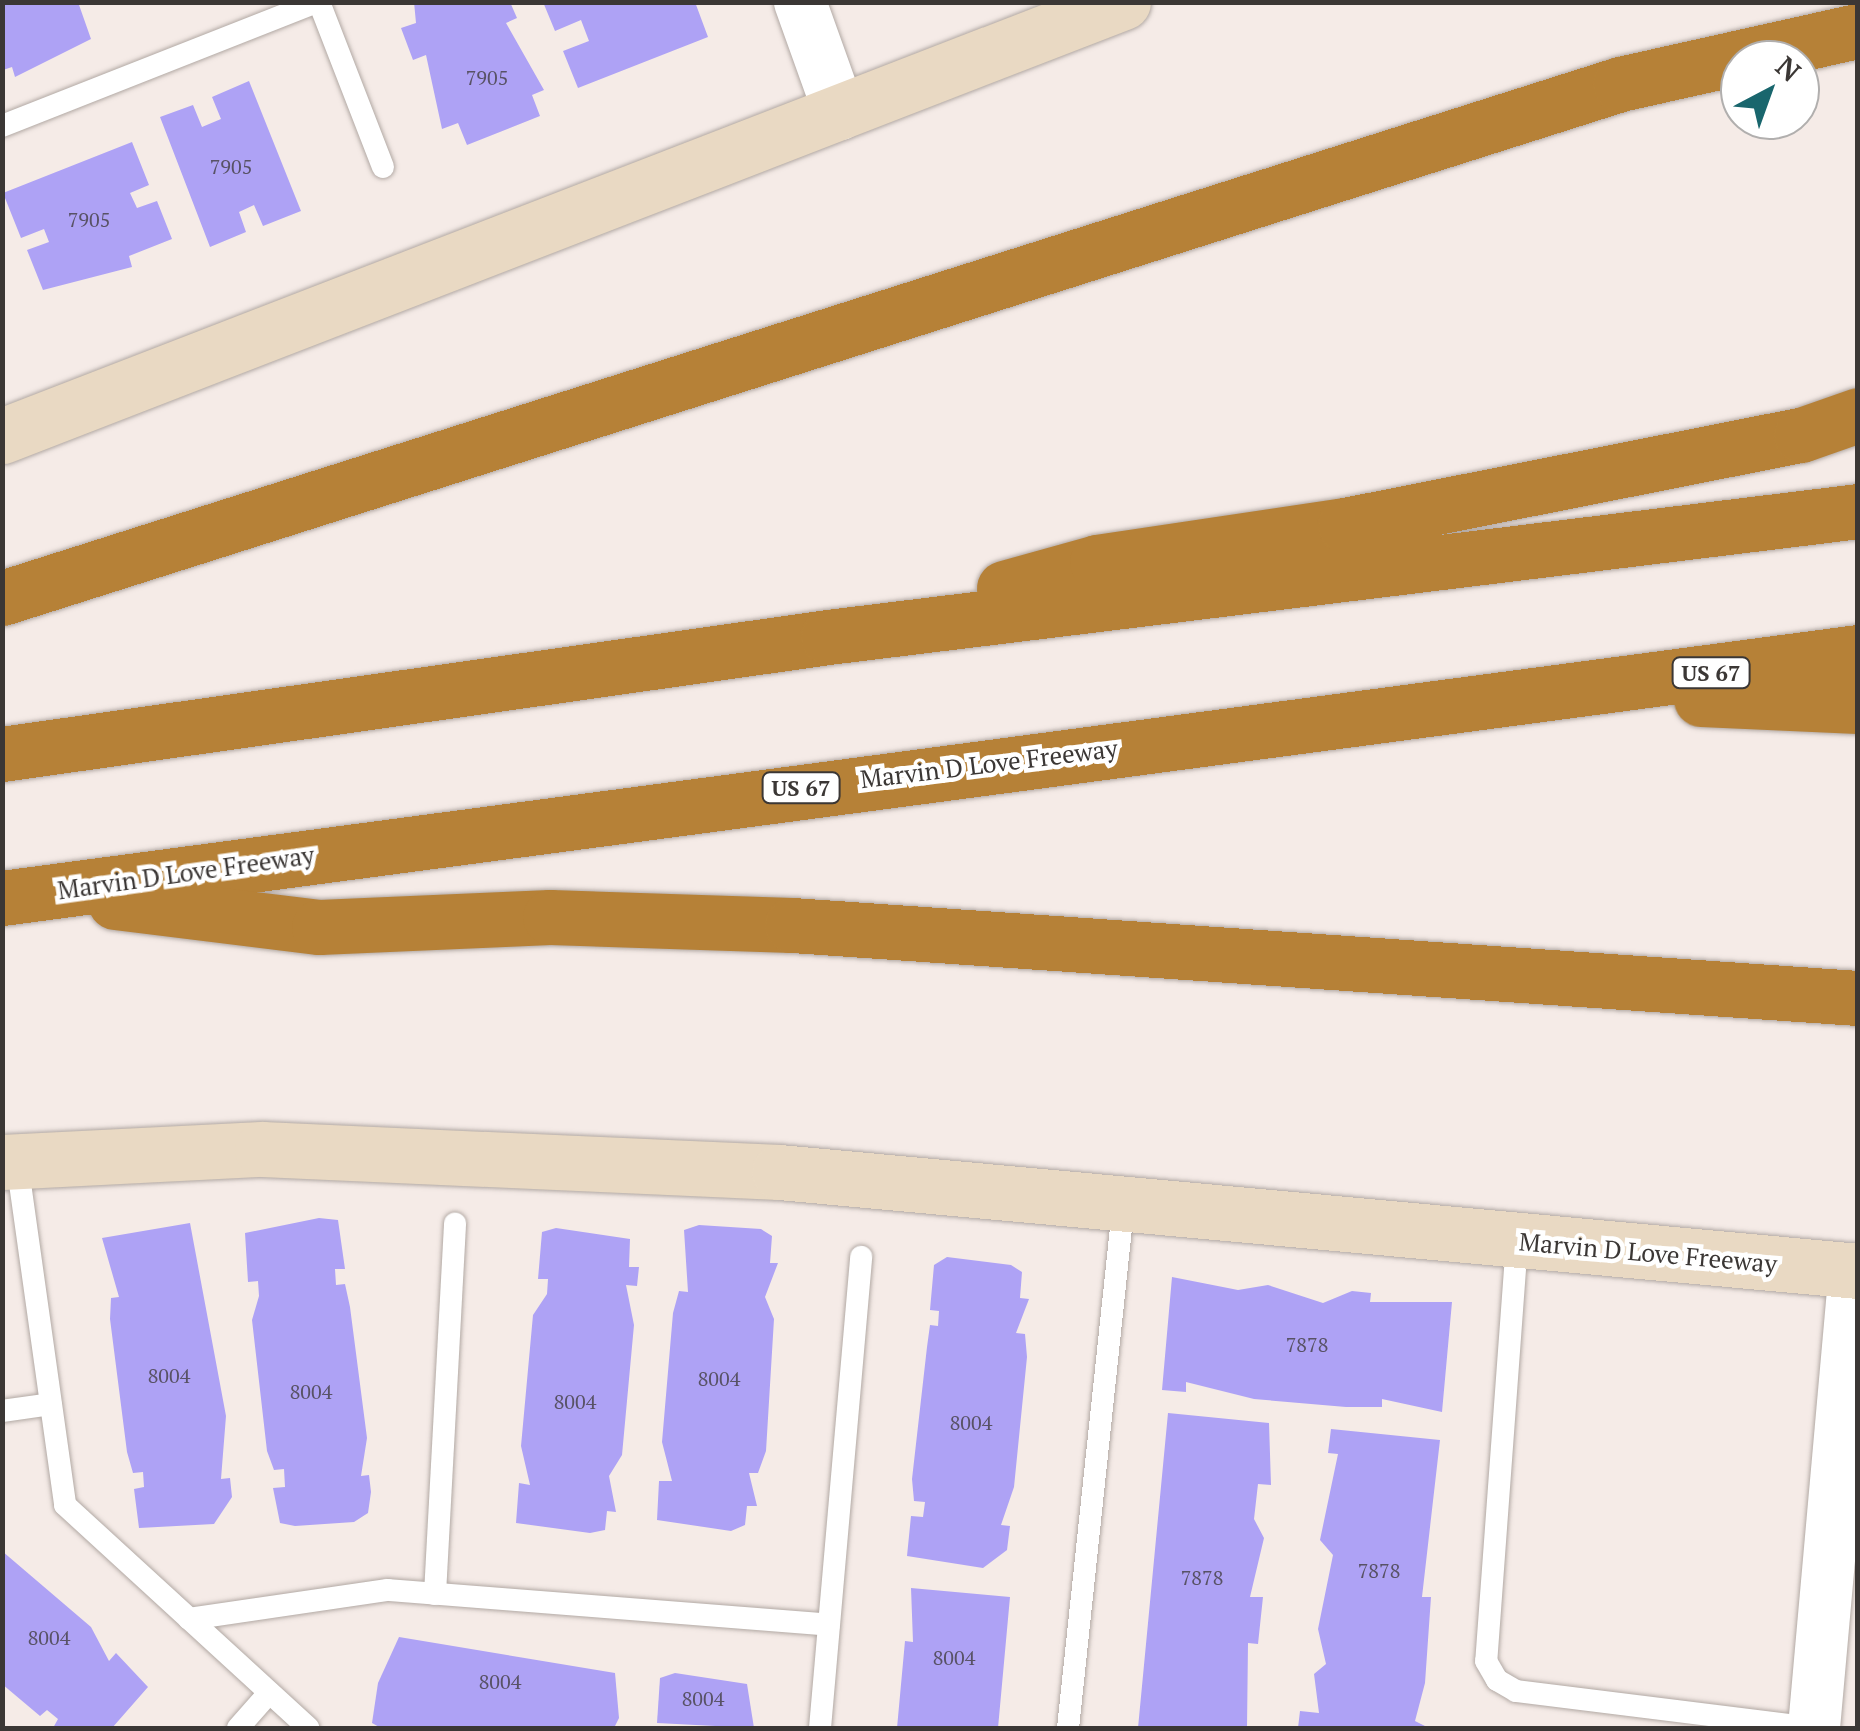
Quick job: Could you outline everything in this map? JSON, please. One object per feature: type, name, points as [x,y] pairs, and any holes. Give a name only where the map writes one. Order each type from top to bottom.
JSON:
[{"type":"highway","points":[[2,598],[1620,84],[1858,31]]},
{"type":"highway","points":[[828,637],[1097,562],[1345,525],[1800,435],[1858,415]]},
{"type":"highway","points":[[2,754],[828,637],[1858,511]]},
{"type":"highway","name":"Marvin D Love Freeway","points":[[20,896],[1858,652]]},
{"type":"highway","points":[[1565,693],[1858,706]]},
{"type":"highway","points":[[20,896],[320,927],[550,916],[792,925],[1858,998]]},
{"type":"main road","points":[[2,436],[1123,2]]},
{"type":"main road","name":"Marvin D Love Freeway","points":[[10,1161],[322,1152],[779,1172],[1123,1210],[1856,1271]]},
{"type":"street","points":[[800,2],[840,114]]},
{"type":"street","points":[[1814,1728],[1842,1580],[1856,1271]]},
{"type":"lane","points":[[2,126],[318,2],[383,166]]},
{"type":"lane","points":[[10,1161],[65,1505],[308,1728]]},
{"type":"lane","points":[[1068,1728],[1123,1210]]},
{"type":"lane","points":[[435,1594],[455,1224]]},
{"type":"lane","points":[[1517,1242],[1486,1662],[1516,1691],[1739,1724],[1814,1728]]},
{"type":"lane","points":[[820,1728],[861,1257]]},
{"type":"lane","points":[[2,1412],[50,1404]]},
{"type":"lane","points":[[189,1620],[388,1590],[829,1625]]},
{"type":"lane","points":[[238,1728],[269,1692]]},
{"type":"building","points":[[3,2],[78,2],[91,39],[15,77],[12,67],[3,70]]},
{"type":"building","points":[[414,2],[510,2],[517,18],[506,23],[544,90],[532,95],[540,116],[467,145],[458,123],[442,129],[426,55],[413,60],[401,28],[416,23]]},
{"type":"building","points":[[543,2],[695,2],[708,37],[578,88],[563,51],[589,41],[581,20],[555,31]]},
{"type":"building","points":[[249,81],[301,211],[263,226],[254,205],[239,212],[246,232],[210,247],[160,117],[193,105],[202,127],[221,119],[212,97]]},
{"type":"building","points":[[132,142],[149,185],[130,193],[137,208],[157,201],[172,239],[129,256],[132,267],[43,290],[27,250],[49,242],[44,229],[21,238],[3,193]]},
{"type":"building","points":[[319,1218],[338,1220],[345,1269],[335,1269],[336,1285],[345,1284],[350,1307],[367,1438],[361,1476],[369,1475],[371,1492],[368,1513],[354,1522],[295,1526],[280,1523],[273,1488],[285,1487],[284,1469],[274,1470],[267,1451],[252,1320],[259,1296],[258,1281],[248,1282],[245,1233]]},
{"type":"building","points":[[190,1223],[226,1416],[221,1479],[230,1478],[232,1497],[214,1524],[139,1528],[134,1489],[144,1487],[143,1472],[133,1473],[127,1452],[110,1319],[111,1298],[119,1297],[102,1238]]},
{"type":"building","points":[[699,1225],[761,1229],[772,1236],[770,1263],[778,1263],[765,1297],[774,1319],[766,1451],[758,1473],[749,1473],[757,1506],[747,1506],[745,1525],[731,1531],[657,1520],[659,1481],[672,1481],[662,1442],[673,1313],[679,1291],[688,1292],[684,1230]]},
{"type":"building","points":[[556,1228],[630,1239],[629,1267],[639,1267],[637,1286],[626,1285],[634,1325],[622,1455],[609,1476],[616,1512],[607,1511],[605,1530],[590,1533],[516,1523],[519,1483],[530,1485],[521,1446],[533,1315],[547,1294],[548,1279],[538,1279],[542,1232]]},
{"type":"building","points":[[947,1257],[1011,1265],[1022,1272],[1020,1298],[1029,1299],[1016,1333],[1025,1334],[1027,1357],[1014,1487],[1001,1525],[1010,1526],[1007,1550],[983,1568],[907,1556],[911,1516],[923,1517],[925,1502],[914,1501],[912,1479],[930,1325],[938,1326],[939,1311],[930,1310],[934,1265]]},
{"type":"building","points":[[1172,1277],[1238,1290],[1268,1285],[1323,1303],[1352,1291],[1371,1293],[1370,1302],[1452,1302],[1442,1412],[1382,1399],[1382,1407],[1346,1407],[1254,1399],[1186,1382],[1186,1392],[1162,1390]]},
{"type":"building","points":[[1168,1413],[1269,1423],[1271,1485],[1258,1484],[1254,1519],[1264,1538],[1250,1597],[1263,1597],[1258,1644],[1248,1643],[1247,1728],[1138,1728]]},
{"type":"building","points":[[1331,1429],[1440,1440],[1422,1597],[1431,1597],[1425,1683],[1415,1721],[1429,1728],[1298,1728],[1300,1711],[1319,1713],[1314,1674],[1326,1664],[1318,1629],[1333,1555],[1320,1540],[1338,1454],[1328,1453]]},
{"type":"building","points":[[2,1551],[91,1627],[109,1661],[116,1653],[148,1687],[112,1728],[53,1728],[58,1719],[47,1710],[40,1716],[2,1684]]},
{"type":"building","points":[[911,1588],[1010,1597],[998,1728],[897,1728],[905,1641],[913,1642]]},
{"type":"building","points":[[399,1637],[615,1673],[619,1718],[614,1728],[381,1728],[372,1723],[378,1683]]},
{"type":"building","points":[[675,1673],[747,1684],[754,1728],[657,1723],[660,1678]]}]
